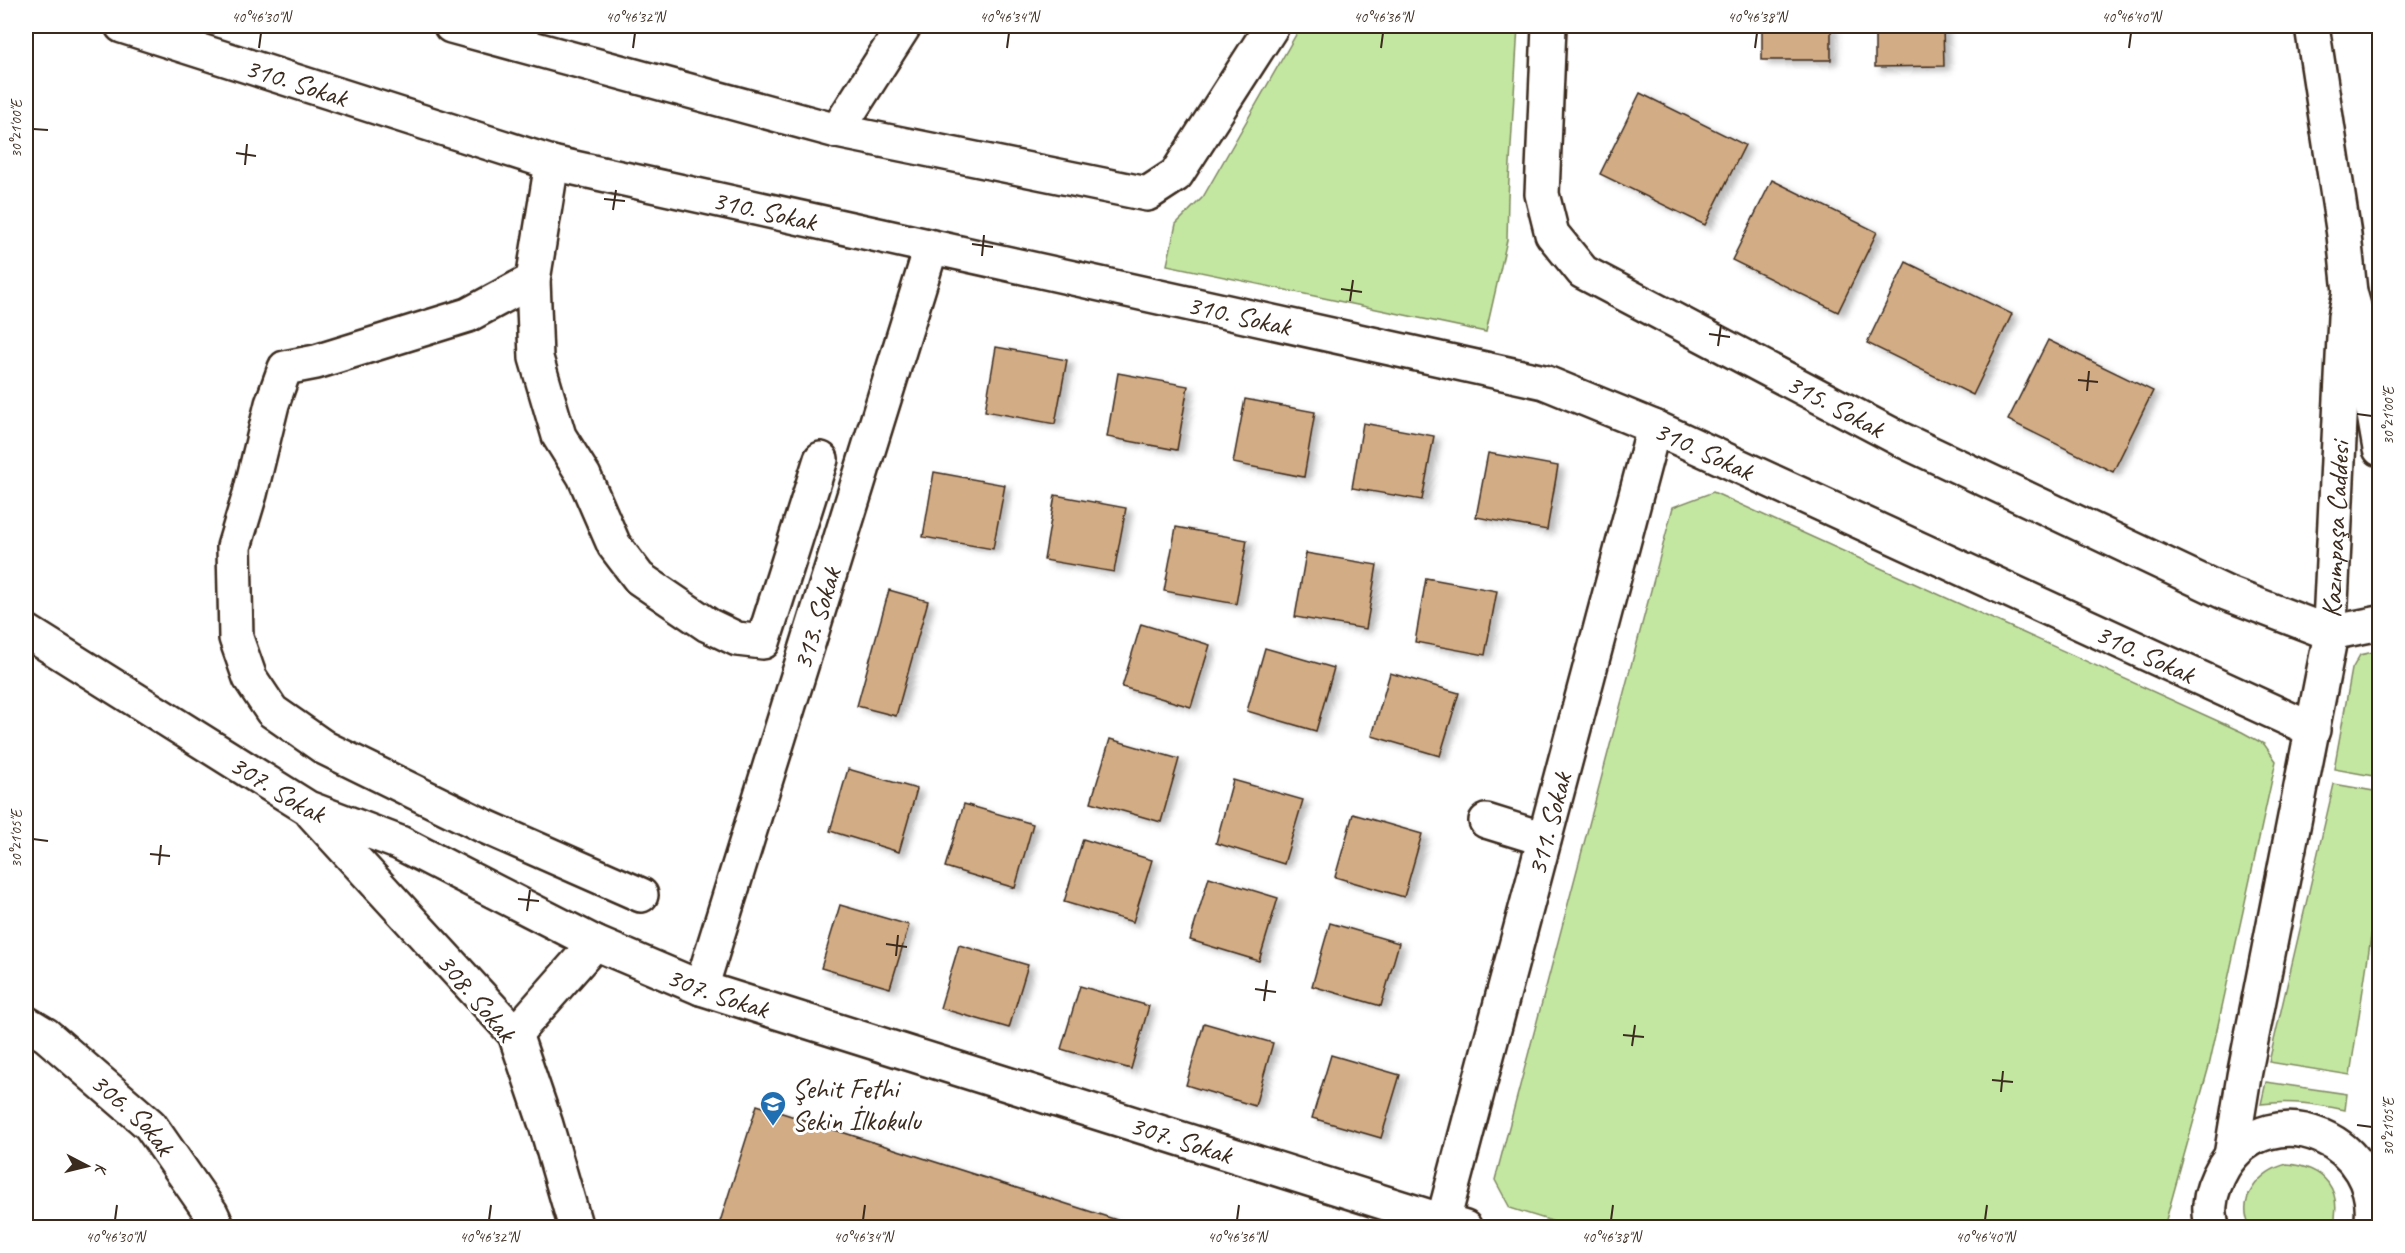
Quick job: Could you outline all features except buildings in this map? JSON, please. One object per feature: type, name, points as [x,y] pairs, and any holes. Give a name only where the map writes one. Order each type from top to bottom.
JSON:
[{"type":"street","name":"310. Sokak","points":[[122,26],[552,163],[1544,382],[1654,427],[2313,730]]},
{"type":"street","points":[[452,26],[837,130],[1147,194],[1176,175],[1272,26]]},
{"type":"street","points":[[837,130],[904,26]]},
{"type":"street","name":"315. Sokak","points":[[1550,26],[1542,194],[1552,234],[1583,272],[1900,439],[2226,593],[2330,633]]},
{"type":"street","name":"Kazımpaşa Caddesi","points":[[2312,26],[2344,235],[2350,292],[2357,317],[2379,449]]},
{"type":"street","points":[[552,163],[533,280],[536,358],[559,436],[584,476],[614,545],[639,578],[708,625],[736,639],[763,642],[821,459]]},
{"type":"street","name":"313. Sokak","points":[[701,988],[931,248]]},
{"type":"street","points":[[533,280],[468,315],[316,362],[285,368],[272,404],[250,494],[234,547],[236,638],[250,678],[272,711],[325,748],[484,826],[641,895]]},
{"type":"street","name":"Kazımpaşa Caddesi","points":[[2231,1156],[2248,1053],[2313,730],[2330,633],[2345,317],[2350,292]]},
{"type":"street","name":"311. Sokak","points":[[1454,1224],[1544,839],[1654,427]]},
{"type":"street","points":[[2330,633],[2379,623]]},
{"type":"street","name":"307. Sokak","points":[[26,631],[308,808],[400,843],[595,943],[701,988],[1454,1224]]},
{"type":"street","name":"308. Sokak","points":[[308,808],[515,1034],[546,1125],[576,1227]]},
{"type":"street","points":[[1486,821],[1544,839]]},
{"type":"street","points":[[515,1034],[595,943]]},
{"type":"street","name":"306. Sokak","points":[[26,1023],[46,1035],[150,1125],[211,1213],[218,1227]]},
{"type":"street","points":[[2212,1227],[2210,1204],[2216,1179],[2231,1156],[2247,1142],[2266,1133],[2287,1129],[2308,1131],[2328,1138],[2346,1150],[2360,1167],[2374,1171],[2371,1227]]},
{"type":"green space","points":[[1301,26],[1518,26],[1507,240],[1486,332],[1167,265],[1176,224],[1203,197]]},
{"type":"green space","points":[[1713,492],[2242,732],[2264,744],[2276,761],[2209,1066],[2164,1227],[1574,1228],[1510,1208],[1495,1180],[1673,507]]},
{"type":"green space","points":[[2373,652],[2379,657],[2379,777],[2334,769],[2352,669],[2360,655]]},
{"type":"green space","points":[[2334,784],[2379,792],[2379,884],[2350,1075],[2269,1062]]},
{"type":"green space","points":[[2266,1082],[2347,1094],[2345,1110],[2303,1103],[2261,1104]]},
{"type":"green space","points":[[2287,1164],[2312,1170],[2328,1183],[2335,1202],[2333,1227],[2250,1227],[2246,1216],[2246,1206],[2253,1187],[2268,1173]]},
{"type":"place","name":"Şehit Fethi Sekin İlkokulu","points":[[773,1127]]}]
